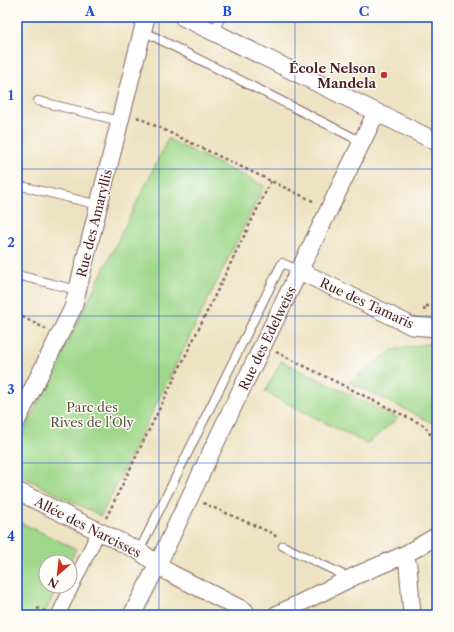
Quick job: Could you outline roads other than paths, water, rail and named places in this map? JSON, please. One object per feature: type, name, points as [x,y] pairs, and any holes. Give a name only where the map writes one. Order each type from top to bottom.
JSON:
[{"type":"street","points":[[183,17],[217,24],[376,113],[437,142]]},
{"type":"street","name":"Rue des Amaryllis","points":[[17,420],[73,308],[145,24]]},
{"type":"street","name":"Rue des Edelweiss","points":[[132,615],[376,113]]},
{"type":"street","name":"Rue des Tamaris","points":[[300,271],[412,326],[437,328]]},
{"type":"street","name":"Allée des Narcisses","points":[[17,491],[139,551],[170,573],[244,611],[247,615]]},
{"type":"street","points":[[58,615],[99,532]]},
{"type":"street","points":[[276,615],[351,578],[404,555],[437,536]]},
{"type":"street","points":[[404,555],[408,565],[412,615]]},
{"type":"lane","points":[[145,24],[362,142]]},
{"type":"lane","points":[[38,101],[121,115]]},
{"type":"lane","points":[[17,185],[99,205]]},
{"type":"lane","points":[[139,551],[282,263],[300,271]]},
{"type":"lane","points":[[17,275],[77,290]]},
{"type":"lane","points":[[282,546],[351,578]]},
{"type":"place","name":"École Nelson Mandela","points":[[384,75]]},
{"type":"park label","name":"Parc des Rives de l'Oly","points":[[92,414]]}]
